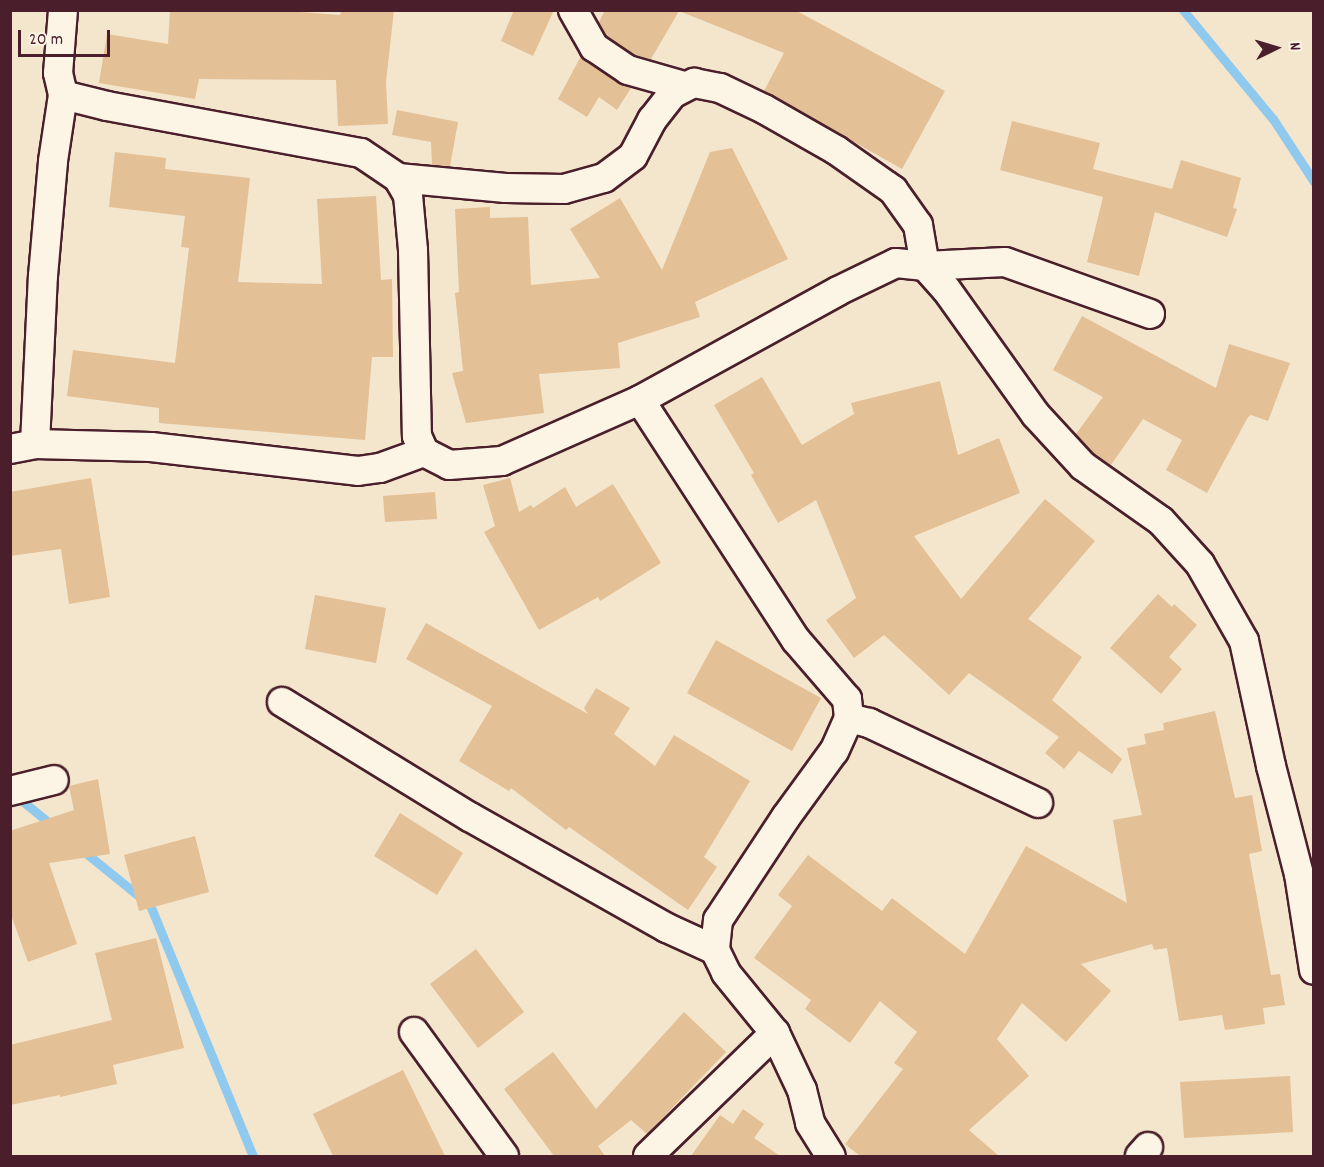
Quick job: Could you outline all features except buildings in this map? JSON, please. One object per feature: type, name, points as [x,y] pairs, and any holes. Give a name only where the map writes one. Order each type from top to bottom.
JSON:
[{"type":"street","points":[[63,10],[58,73],[63,95],[53,161],[44,265],[23,447],[151,447],[358,471],[381,468],[424,452]]},
{"type":"street","points":[[573,10],[594,47],[628,70],[684,86]]},
{"type":"street","points":[[398,178],[506,188],[564,189],[604,178],[633,156],[652,120],[672,94],[694,83],[720,88],[764,109],[836,150],[893,190],[918,225],[925,266],[946,289],[1036,415],[1083,466],[1161,521],[1200,564],[1244,640],[1271,766],[1299,874],[1314,970]]},
{"type":"street","points":[[63,95],[107,106],[361,153],[398,178],[408,195],[413,250],[417,436],[424,452],[449,465],[502,461],[640,400],[838,291],[896,263],[925,266],[1005,262],[1150,314]]},
{"type":"street","points":[[640,400],[796,640],[847,699],[849,718],[834,751],[786,817],[718,920],[715,950],[726,973],[775,1033],[802,1090],[810,1123],[831,1156]]},
{"type":"street","points":[[282,702],[470,817],[667,928],[715,950]]},
{"type":"street","points":[[849,718],[869,723],[1038,803]]},
{"type":"street","points":[[10,791],[54,780]]},
{"type":"street","points":[[414,1032],[504,1156]]},
{"type":"street","points":[[648,1156],[775,1033]]},
{"type":"waterway","points":[[1183,10],[1273,119],[1314,182]]},
{"type":"waterway","points":[[15,795],[53,826]]},
{"type":"waterway","points":[[82,850],[150,905],[253,1156]]}]
